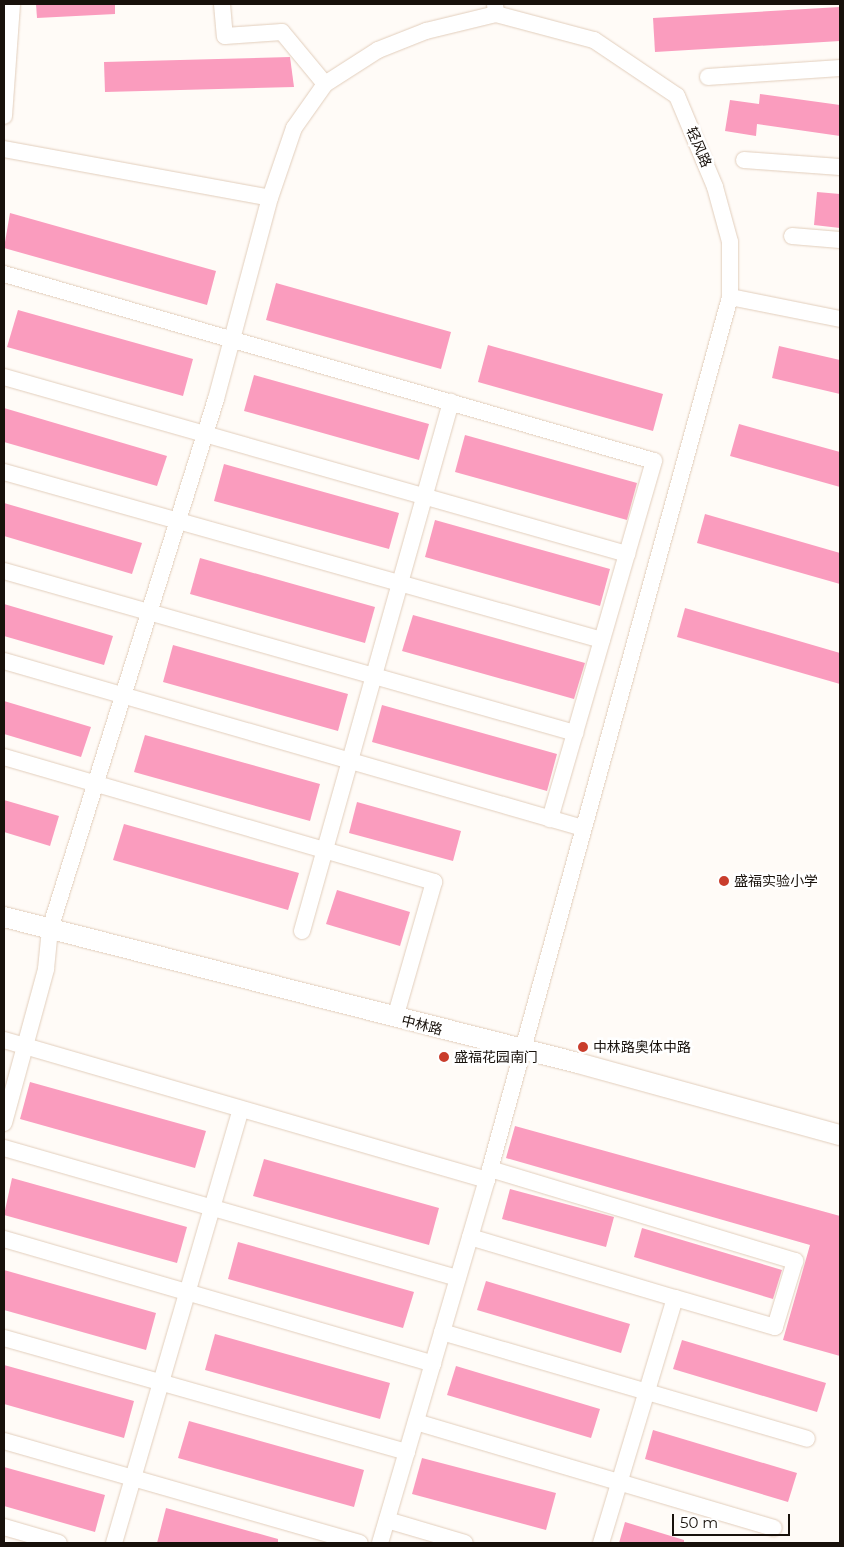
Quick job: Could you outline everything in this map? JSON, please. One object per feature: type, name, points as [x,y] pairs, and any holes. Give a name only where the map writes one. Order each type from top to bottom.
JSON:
[{"type":"main road","name":"中林路","points":[[4,917],[521,1050],[840,1136]]},
{"type":"street","points":[[4,116],[12,4]]},
{"type":"street","points":[[222,4],[225,36],[282,32],[325,84]]},
{"type":"street","points":[[4,1123],[46,970],[50,929],[205,434],[270,198],[294,128],[325,84],[378,50],[426,31],[496,9]]},
{"type":"street","name":"轻风路","points":[[380,1543],[488,1175],[582,828],[730,297],[730,242],[715,187],[677,96],[594,40],[496,9]]},
{"type":"street","points":[[708,77],[840,68]]},
{"type":"street","points":[[4,149],[270,198]]},
{"type":"street","points":[[744,160],[840,167]]},
{"type":"street","points":[[792,236],[840,240]]},
{"type":"street","points":[[4,274],[654,461],[550,819]]},
{"type":"street","points":[[730,297],[840,320]]},
{"type":"street","points":[[4,377],[627,554]]},
{"type":"street","points":[[302,931],[451,402]]},
{"type":"street","points":[[4,472],[602,640]]},
{"type":"street","points":[[4,571],[575,733]]},
{"type":"street","points":[[4,661],[582,828]]},
{"type":"street","points":[[4,757],[434,882],[395,1018]]},
{"type":"street","points":[[4,1040],[240,1109],[488,1175],[795,1261],[775,1327],[470,1237]]},
{"type":"street","points":[[114,1543],[240,1109]]},
{"type":"street","points":[[4,1148],[458,1278]]},
{"type":"street","points":[[4,1239],[433,1364]]},
{"type":"street","points":[[601,1543],[675,1298]]},
{"type":"street","points":[[442,1332],[807,1439]]},
{"type":"street","points":[[4,1338],[407,1452]]},
{"type":"street","points":[[416,1422],[774,1528]]},
{"type":"street","points":[[4,1441],[360,1543]]},
{"type":"street","points":[[387,1520],[465,1543]]},
{"type":"street","points":[[4,1527],[59,1543]]},
{"type":"building","points":[[36,4],[115,4],[115,14],[37,18]]},
{"type":"building","points":[[840,7],[840,41],[655,52],[653,18]]},
{"type":"building","points":[[290,57],[294,87],[105,92],[104,62]]},
{"type":"building","points":[[760,94],[840,105],[840,136],[757,124],[756,136],[725,131],[730,100],[759,104]]},
{"type":"building","points":[[817,192],[840,194],[840,228],[814,225]]},
{"type":"building","points":[[10,213],[216,271],[207,305],[4,248]]},
{"type":"building","points":[[276,283],[451,332],[441,369],[266,320]]},
{"type":"building","points":[[18,310],[193,359],[183,396],[7,347]]},
{"type":"building","points":[[488,345],[663,394],[653,431],[478,382]]},
{"type":"building","points":[[779,346],[840,360],[840,394],[772,378]]},
{"type":"building","points":[[254,375],[429,424],[419,460],[244,411]]},
{"type":"building","points":[[4,408],[167,456],[157,486],[4,442]]},
{"type":"building","points":[[739,424],[840,452],[840,487],[730,456]]},
{"type":"building","points":[[465,435],[637,483],[627,520],[455,472]]},
{"type":"building","points":[[224,464],[399,513],[389,549],[214,501]]},
{"type":"building","points":[[4,503],[142,543],[132,574],[4,536]]},
{"type":"building","points":[[705,514],[840,553],[840,584],[697,543]]},
{"type":"building","points":[[435,520],[610,569],[600,606],[425,557]]},
{"type":"building","points":[[200,558],[375,607],[365,643],[190,594]]},
{"type":"building","points":[[4,604],[113,636],[104,665],[4,636]]},
{"type":"building","points":[[685,608],[840,653],[840,684],[677,637]]},
{"type":"building","points":[[413,615],[585,663],[574,699],[402,651]]},
{"type":"building","points":[[173,645],[348,694],[338,731],[163,682]]},
{"type":"building","points":[[4,701],[91,727],[81,757],[4,734]]},
{"type":"building","points":[[382,705],[557,754],[547,791],[372,742]]},
{"type":"building","points":[[145,735],[320,784],[310,821],[134,772]]},
{"type":"building","points":[[4,800],[59,816],[50,846],[4,832]]},
{"type":"building","points":[[357,802],[461,831],[453,861],[349,833]]},
{"type":"building","points":[[124,824],[299,873],[288,910],[113,860]]},
{"type":"building","points":[[337,890],[410,912],[400,946],[326,924]]},
{"type":"building","points":[[30,1082],[206,1131],[195,1168],[20,1119]]},
{"type":"building","points":[[515,1126],[840,1216],[840,1356],[783,1340],[810,1245],[506,1158]]},
{"type":"building","points":[[264,1159],[439,1208],[429,1245],[253,1196]]},
{"type":"building","points":[[12,1178],[187,1227],[177,1263],[4,1215]]},
{"type":"building","points":[[510,1189],[614,1217],[606,1247],[502,1219]]},
{"type":"building","points":[[642,1228],[782,1270],[773,1299],[634,1257]]},
{"type":"building","points":[[238,1242],[414,1292],[403,1328],[228,1279]]},
{"type":"building","points":[[4,1270],[156,1313],[146,1350],[4,1310]]},
{"type":"building","points":[[486,1281],[630,1324],[621,1353],[477,1310]]},
{"type":"building","points":[[215,1334],[390,1383],[380,1419],[205,1370]]},
{"type":"building","points":[[682,1340],[826,1383],[817,1412],[673,1369]]},
{"type":"building","points":[[4,1365],[134,1401],[124,1438],[4,1404]]},
{"type":"building","points":[[456,1366],[600,1409],[591,1438],[447,1395]]},
{"type":"building","points":[[189,1421],[364,1470],[354,1507],[178,1458]]},
{"type":"building","points":[[653,1430],[797,1473],[788,1502],[645,1459]]},
{"type":"building","points":[[422,1458],[556,1493],[546,1530],[412,1494]]},
{"type":"building","points":[[4,1467],[105,1495],[95,1532],[4,1506]]},
{"type":"building","points":[[166,1508],[278,1539],[278,1543],[157,1543]]},
{"type":"building","points":[[625,1522],[684,1540],[684,1543],[619,1543]]},
{"type":"place","name":"盛福实验小学","points":[[724,881]]},
{"type":"place","name":"中林路奥体中路","points":[[583,1047]]},
{"type":"place","name":"盛福花园南门","points":[[444,1057]]}]
